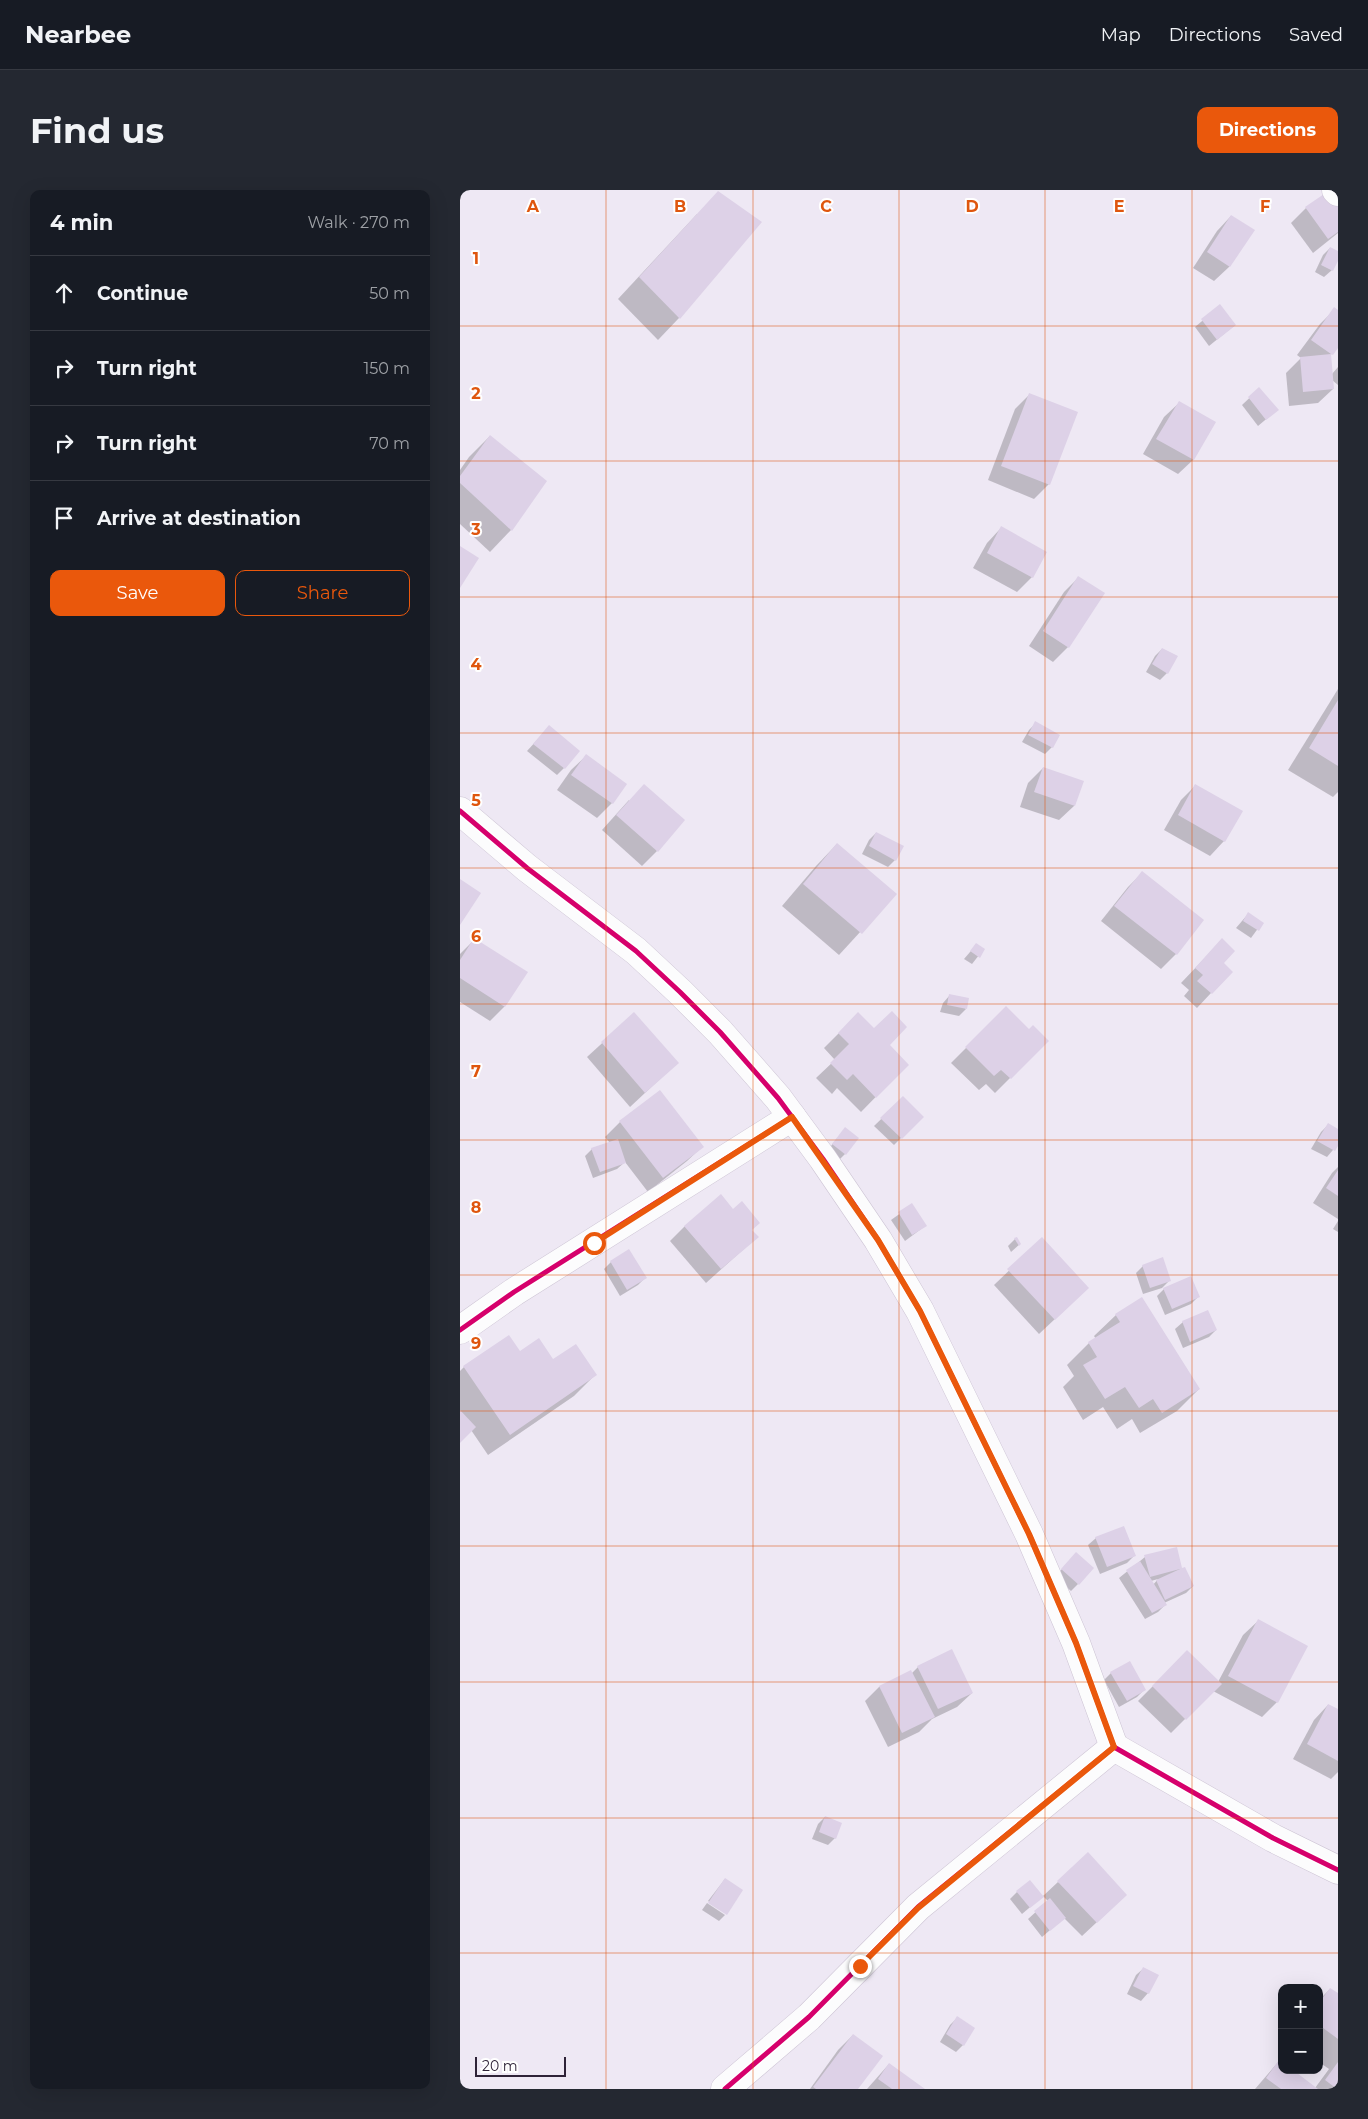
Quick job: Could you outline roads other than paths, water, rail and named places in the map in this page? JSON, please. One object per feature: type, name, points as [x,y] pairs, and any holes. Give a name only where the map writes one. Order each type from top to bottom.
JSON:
[{"type":"street","points":[[460,810],[527,868],[636,952],[720,1032],[778,1098],[878,1240],[920,1311],[1029,1534],[1076,1643],[1114,1747],[1273,1838],[1338,1870]]},
{"type":"street","points":[[460,1330],[514,1292],[792,1117]]},
{"type":"street","points":[[725,2089],[809,2017],[918,1908],[1114,1747]]}]
